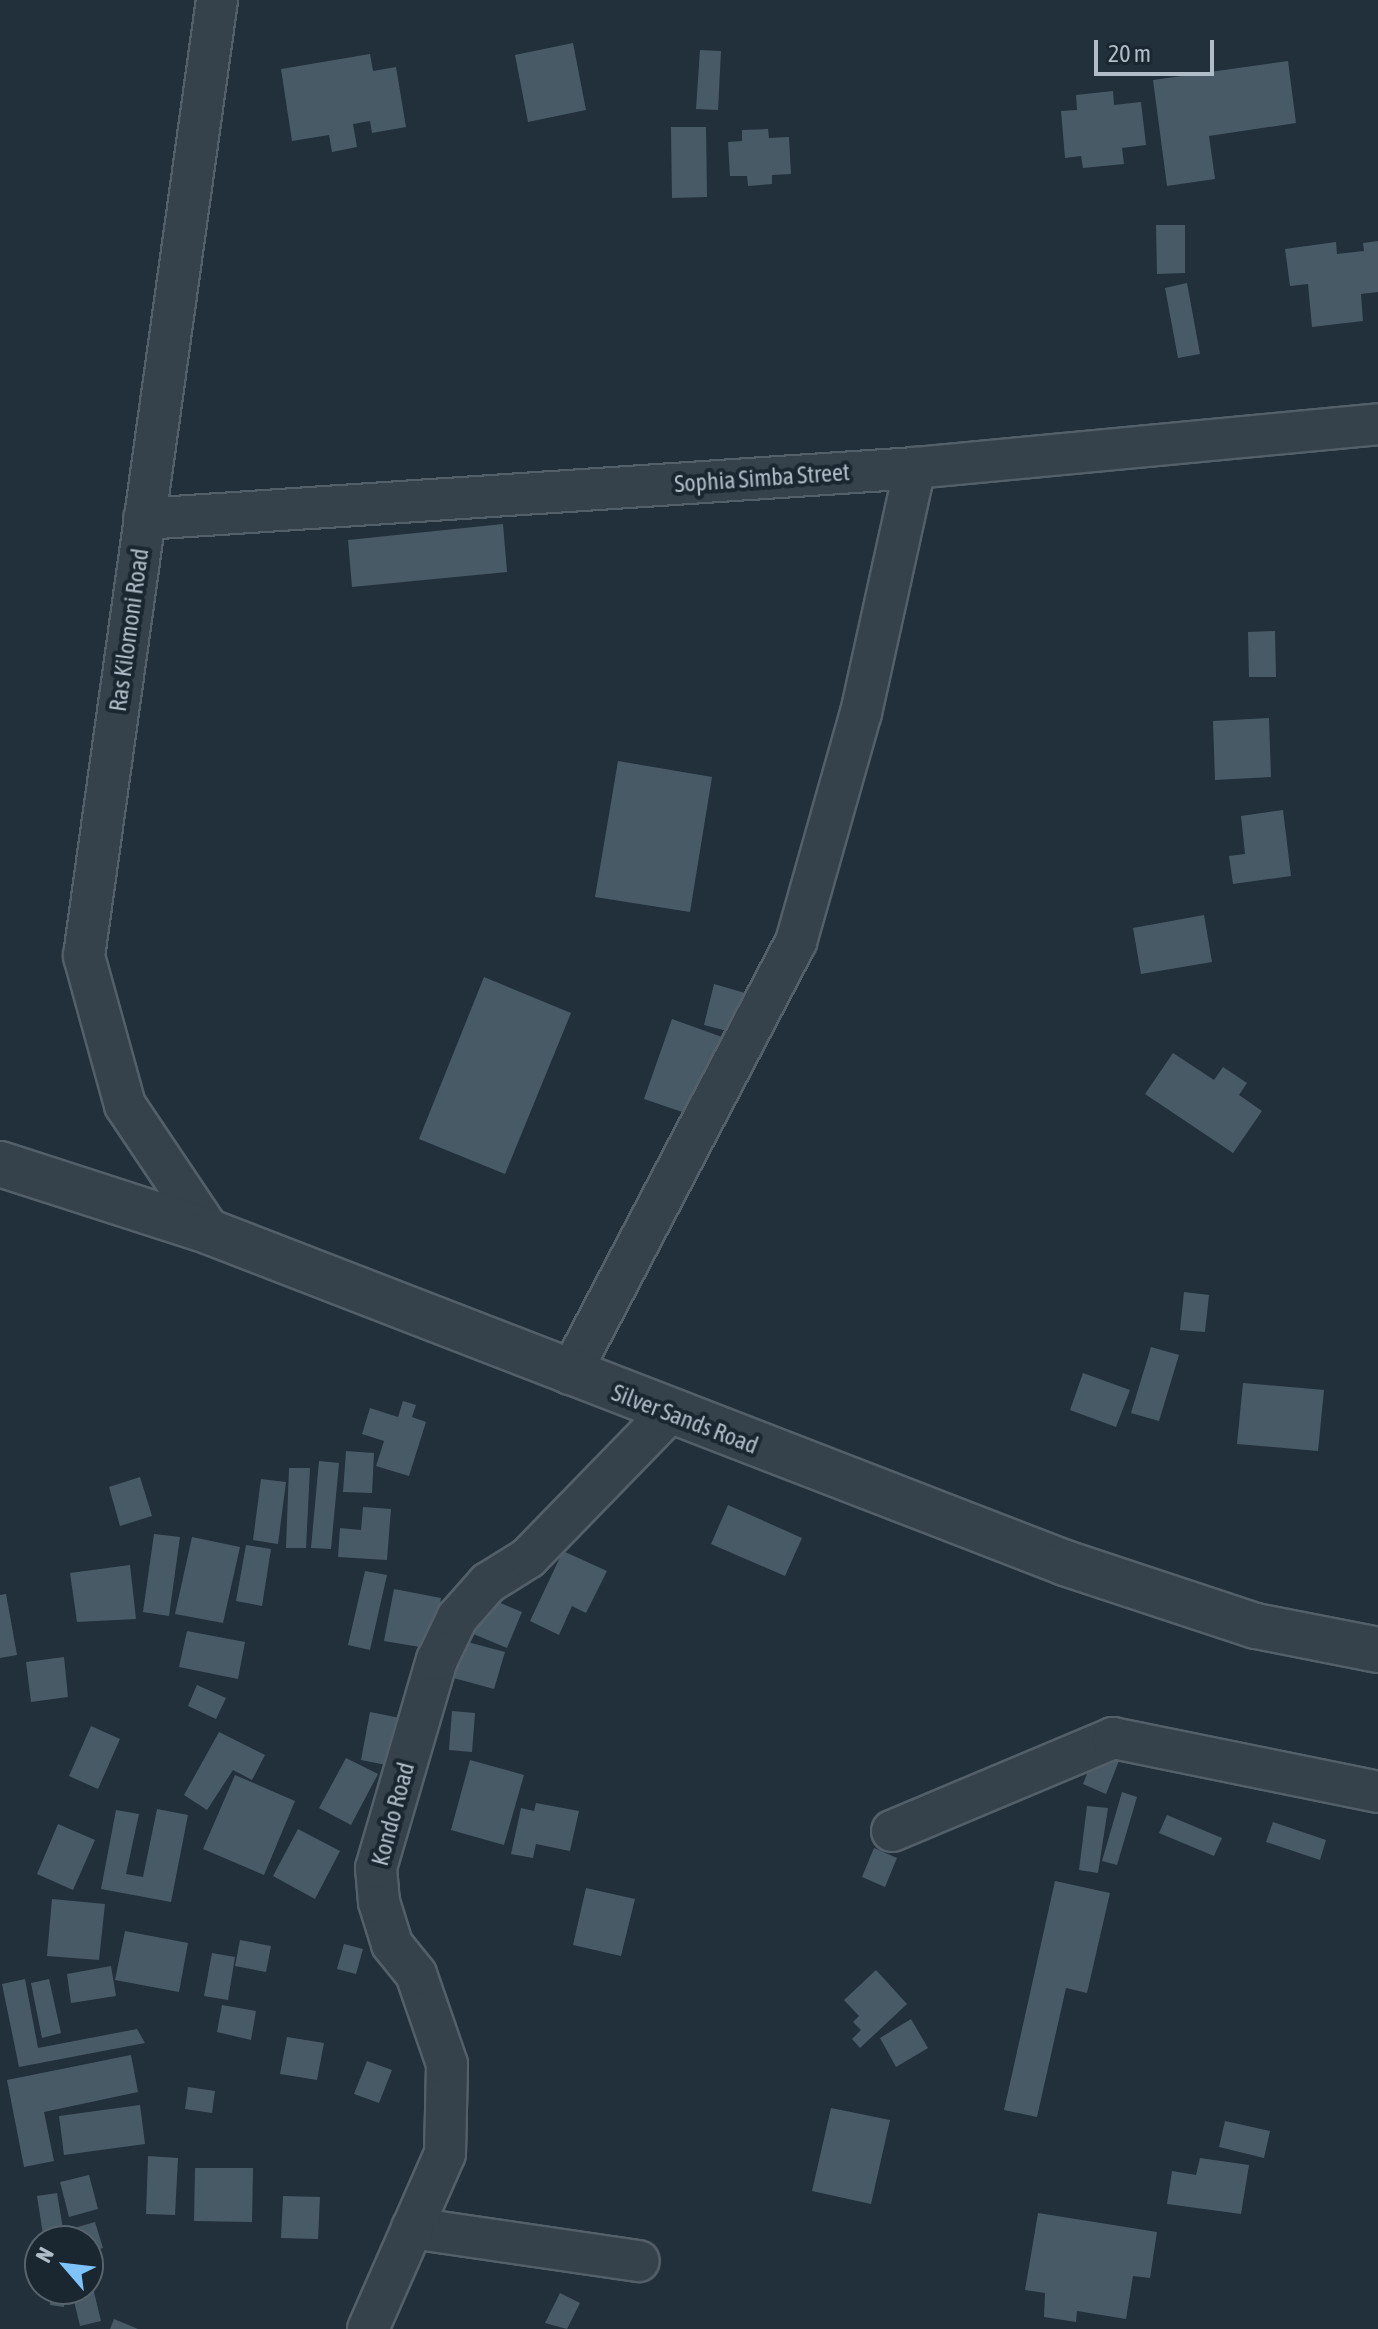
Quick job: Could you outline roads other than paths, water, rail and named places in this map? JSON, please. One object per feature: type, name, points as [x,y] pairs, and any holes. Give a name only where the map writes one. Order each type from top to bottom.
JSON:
[{"type":"street","name":"Ras Kilomoni Road","points":[[210,1232],[125,1105],[84,956],[217,0]]},
{"type":"street","name":"Sophia Simba Street","points":[[144,519],[915,468],[1378,424]]},
{"type":"street","points":[[570,1374],[796,942],[861,713],[915,468]]},
{"type":"street","name":"Silver Sands Road","points":[[0,1164],[210,1232],[668,1414],[1065,1563],[1256,1626],[1378,1650]]},
{"type":"street","name":"Kondo Road","points":[[368,2329],[445,2154],[447,2064],[416,1974],[392,1944],[379,1902],[376,1868],[437,1660],[457,1618],[488,1583],[528,1558],[668,1414]]},
{"type":"street","points":[[892,1831],[1113,1738],[1378,1792]]},
{"type":"street","points":[[412,2228],[639,2261]]}]
